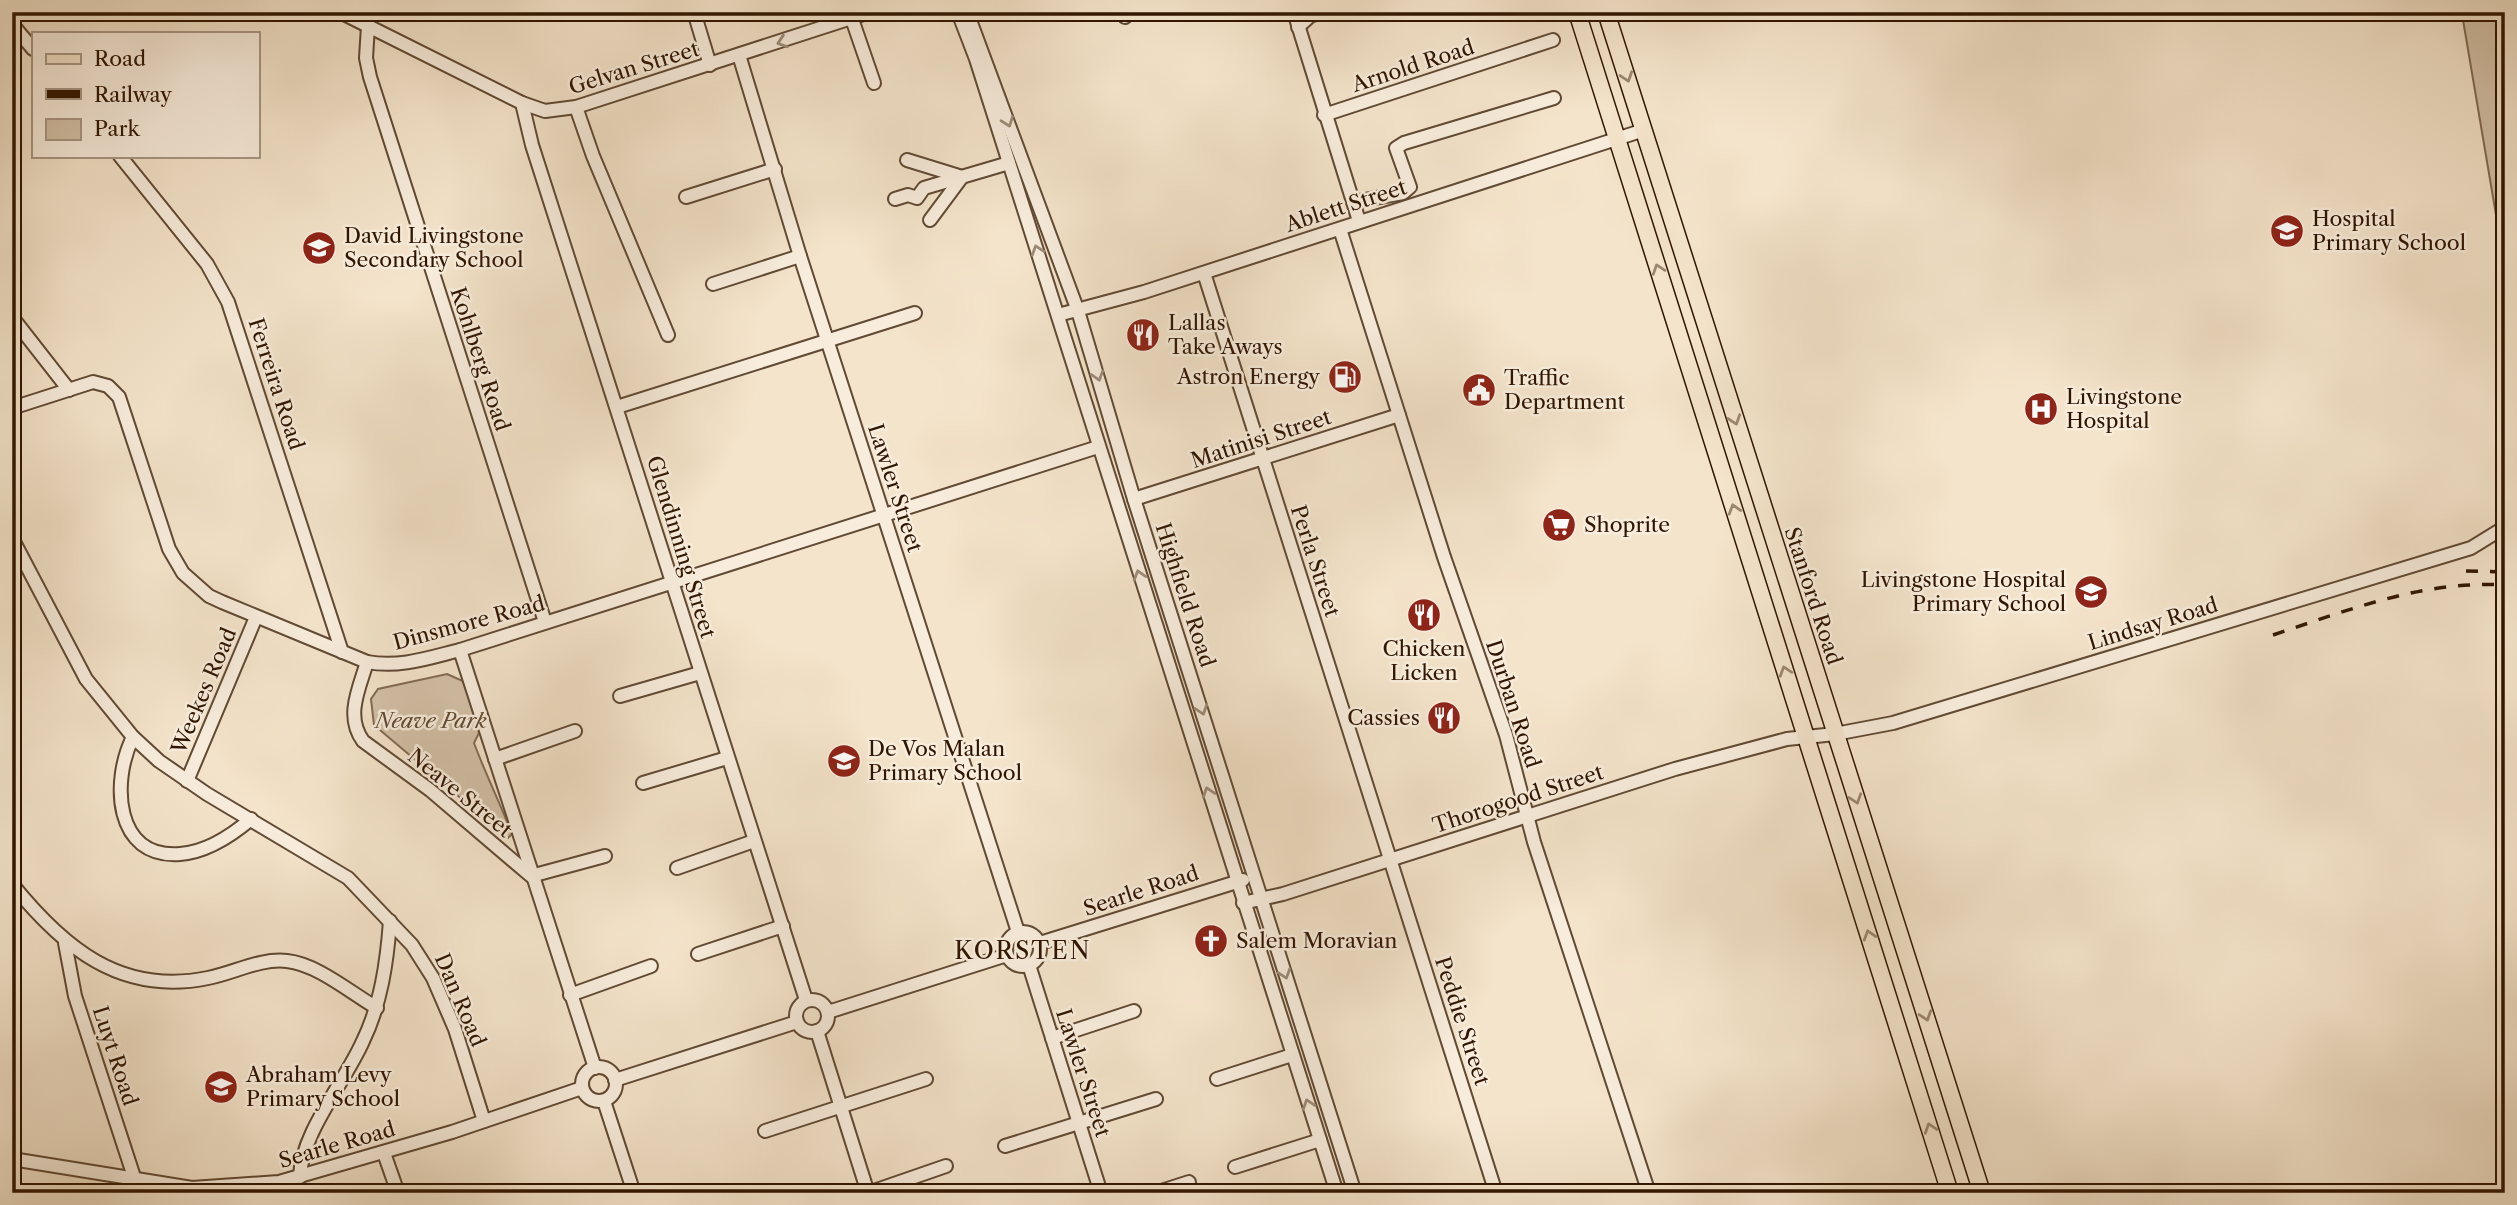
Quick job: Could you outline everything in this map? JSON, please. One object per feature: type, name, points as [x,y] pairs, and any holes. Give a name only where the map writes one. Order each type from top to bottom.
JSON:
[{"type":"main road","points":[[1577,12],[1615,140],[1807,736],[1950,1193]]},
{"type":"main road","name":"Stanford Road","points":[[1606,12],[1982,1193]]},
{"type":"street","name":"Gelvan Street","points":[[340,12],[522,103],[545,111],[576,107],[870,12]]},
{"type":"street","points":[[694,12],[710,65]]},
{"type":"street","name":"Highfield Road","points":[[958,12],[968,33],[1337,1193]]},
{"type":"street","name":"Highfield Road","points":[[967,12],[1078,311],[1134,499],[1355,1193]]},
{"type":"street","points":[[1294,12],[1324,115],[1360,221]]},
{"type":"street","points":[[1298,27],[1307,18],[1321,12]]},
{"type":"street","points":[[852,19],[874,83]]},
{"type":"street","points":[[12,24],[32,49]]},
{"type":"street","name":"Kohlberg Road","points":[[369,26],[366,58],[370,77],[545,622]]},
{"type":"street","name":"Arnold Road","points":[[1324,115],[1553,40]]},
{"type":"street","name":"Lawler Street","points":[[739,55],[800,256],[1018,932]]},
{"type":"street","points":[[1353,202],[1403,193],[1410,187],[1396,154],[1396,148],[1404,143],[1554,98]]},
{"type":"street","name":"Glendinning Street","points":[[522,103],[532,145],[806,1000]]},
{"type":"street","points":[[576,107],[593,156],[668,335]]},
{"type":"street","name":"Ablett Street","points":[[1058,315],[1204,273],[1644,130]]},
{"type":"street","name":"Ferreira Road","points":[[122,158],[206,264],[228,302],[342,652]]},
{"type":"street","points":[[907,160],[962,177]]},
{"type":"street","points":[[894,199],[908,195],[912,185],[924,188],[1009,163]]},
{"type":"street","points":[[686,197],[775,169]]},
{"type":"street","points":[[930,220],[962,177]]},
{"type":"street","name":"Durban Road","points":[[1340,229],[1482,670],[1506,735],[1527,815],[1649,1193]]},
{"type":"street","points":[[713,284],[800,256]]},
{"type":"street","name":"Perla Street","points":[[1204,273],[1390,861]]},
{"type":"street","points":[[617,407],[915,313]]},
{"type":"street","points":[[12,317],[69,390]]},
{"type":"street","name":"Dinsmore Road","points":[[12,408],[98,382],[116,392],[169,549],[178,566],[209,596],[367,662],[402,664],[460,650],[1098,447]]},
{"type":"street","name":"Matinisi Street","points":[[1134,499],[1399,415]]},
{"type":"street","name":"Lindsay Road","points":[[1807,736],[1835,734],[1893,723],[2458,553],[2505,527]]},
{"type":"street","name":"Dan Road","points":[[12,538],[55,625],[86,679],[133,737],[187,781],[348,878],[412,944],[433,978],[455,1029],[484,1121]]},
{"type":"street","name":"Weekes Road","points":[[187,781],[256,617]]},
{"type":"street","name":"Neave Street","points":[[460,650],[595,1068]]},
{"type":"street","name":"Neave Street","points":[[367,662],[353,712],[356,730],[363,741],[430,790],[531,876]]},
{"type":"street","points":[[620,696],[700,673]]},
{"type":"street","points":[[495,759],[575,732]]},
{"type":"street","name":"Thorogood Street","points":[[1243,903],[1390,861],[1675,769],[1807,736]]},
{"type":"street","points":[[133,737],[122,760],[120,795],[126,824],[145,844],[167,854],[187,853],[228,837],[251,819]]},
{"type":"street","points":[[643,783],[727,758]]},
{"type":"street","points":[[1215,816],[1233,808]]},
{"type":"street","points":[[677,868],[754,841]]},
{"type":"street","points":[[531,876],[605,856]]},
{"type":"street","name":"Peddie Street","points":[[1390,861],[1496,1193]]},
{"type":"street","name":"Searle Road","points":[[1040,943],[1236,881],[1255,878]]},
{"type":"street","points":[[12,884],[65,943],[105,966],[161,981],[205,979],[260,963],[288,961],[308,968],[377,1008]]},
{"type":"street","points":[[300,1177],[304,1151],[358,1052],[377,1008],[390,921]]},
{"type":"street","points":[[698,954],[782,926]]},
{"type":"street","points":[[1018,932],[1031,933],[1040,943],[1038,957],[1029,965],[1013,963],[1007,955],[1007,941],[1018,932]]},
{"type":"street","name":"Luyt Road","points":[[65,943],[75,996],[133,1186]]},
{"type":"street","points":[[828,1012],[1007,955]]},
{"type":"street","name":"Lawler Street","points":[[1029,965],[1101,1193]]},
{"type":"street","points":[[570,995],[651,966]]},
{"type":"street","points":[[806,1000],[820,1001],[828,1012],[826,1024],[817,1031],[804,1030],[797,1022],[797,1009],[806,1000]]},
{"type":"street","points":[[1052,1038],[1134,1011]]},
{"type":"street","points":[[615,1080],[797,1022]]},
{"type":"street","points":[[817,1031],[868,1193],[946,1166]]},
{"type":"street","points":[[1217,1079],[1292,1055]]},
{"type":"street","points":[[595,1068],[610,1071],[615,1080],[614,1093],[604,1101],[593,1101],[582,1088],[583,1078],[595,1068]]},
{"type":"street","points":[[765,1131],[926,1079]]},
{"type":"street","name":"Searle Road","points":[[12,1159],[133,1186],[256,1189],[384,1153],[582,1088]]},
{"type":"street","points":[[1005,1146],[1156,1099]]},
{"type":"street","points":[[604,1101],[634,1193]]},
{"type":"street","points":[[1235,1167],[1320,1140]]},
{"type":"street","points":[[384,1153],[398,1193]]},
{"type":"street","points":[[1155,1193],[1189,1182]]},
{"type":"green space","points":[[2505,12],[2505,268],[2462,14]]},
{"type":"green space","name":"Neave Park","points":[[447,674],[465,682],[479,733],[474,743],[512,834],[508,838],[374,725],[371,699],[378,689]]},
{"type":"railway","points":[[2466,571],[2505,572]]},
{"type":"railway","points":[[2273,635],[2358,607],[2416,592],[2445,587],[2505,585]]},
{"type":"place","name":"Hospital Primary School","points":[[2287,231]]},
{"type":"place","name":"David Livingstone Secondary School","points":[[319,248]]},
{"type":"place","name":"Lallas Take Aways","points":[[1143,335]]},
{"type":"place","name":"Astron Energy","points":[[1345,377]]},
{"type":"place","name":"Traffic Department","points":[[1479,390]]},
{"type":"place","name":"Livingstone Hospital","points":[[2041,409]]},
{"type":"place","name":"Shoprite","points":[[1559,525]]},
{"type":"place","name":"Livingstone Hospital Primary School","points":[[2091,592]]},
{"type":"place","name":"Chicken Licken","points":[[1424,615]]},
{"type":"place","name":"Cassies","points":[[1444,718]]},
{"type":"place","name":"De Vos Malan Primary School","points":[[844,761]]},
{"type":"place","name":"Salem Moravian","points":[[1211,941]]},
{"type":"place","name":"Abraham Levy Primary School","points":[[221,1087]]},
{"type":"district","name":"KORSTEN","points":[[1023,951]]}]
